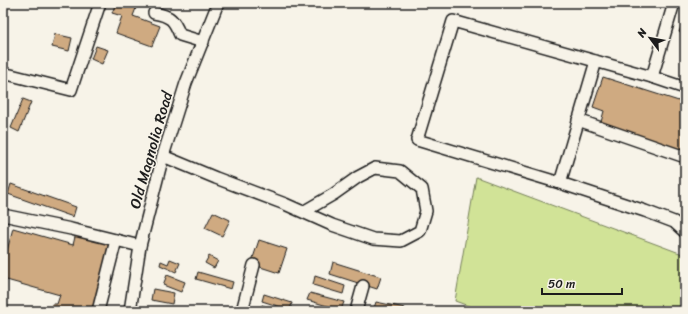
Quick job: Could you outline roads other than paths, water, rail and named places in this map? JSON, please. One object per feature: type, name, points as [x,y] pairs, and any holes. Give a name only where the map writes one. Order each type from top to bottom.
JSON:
[{"type":"street","points":[[3,73],[71,90],[100,3]]},
{"type":"street","name":"Old Magnolia Road","points":[[130,311],[140,246],[163,156],[186,83],[218,3]]},
{"type":"street","points":[[652,77],[674,3]]},
{"type":"street","points":[[154,13],[166,15],[175,23],[180,35],[203,42]]},
{"type":"street","points":[[684,226],[645,211],[560,183],[417,140],[453,20],[652,77],[685,88]]},
{"type":"street","points":[[560,183],[596,61]]},
{"type":"street","points":[[578,120],[685,157]]},
{"type":"street","points":[[163,156],[332,225],[373,239],[401,241],[420,231],[426,210],[422,189],[400,171],[375,168],[303,212]]},
{"type":"street","points":[[3,215],[71,229],[140,246]]},
{"type":"street","points":[[98,311],[116,240]]},
{"type":"street","points":[[242,311],[254,265]]},
{"type":"street","points":[[356,311],[363,286]]}]
